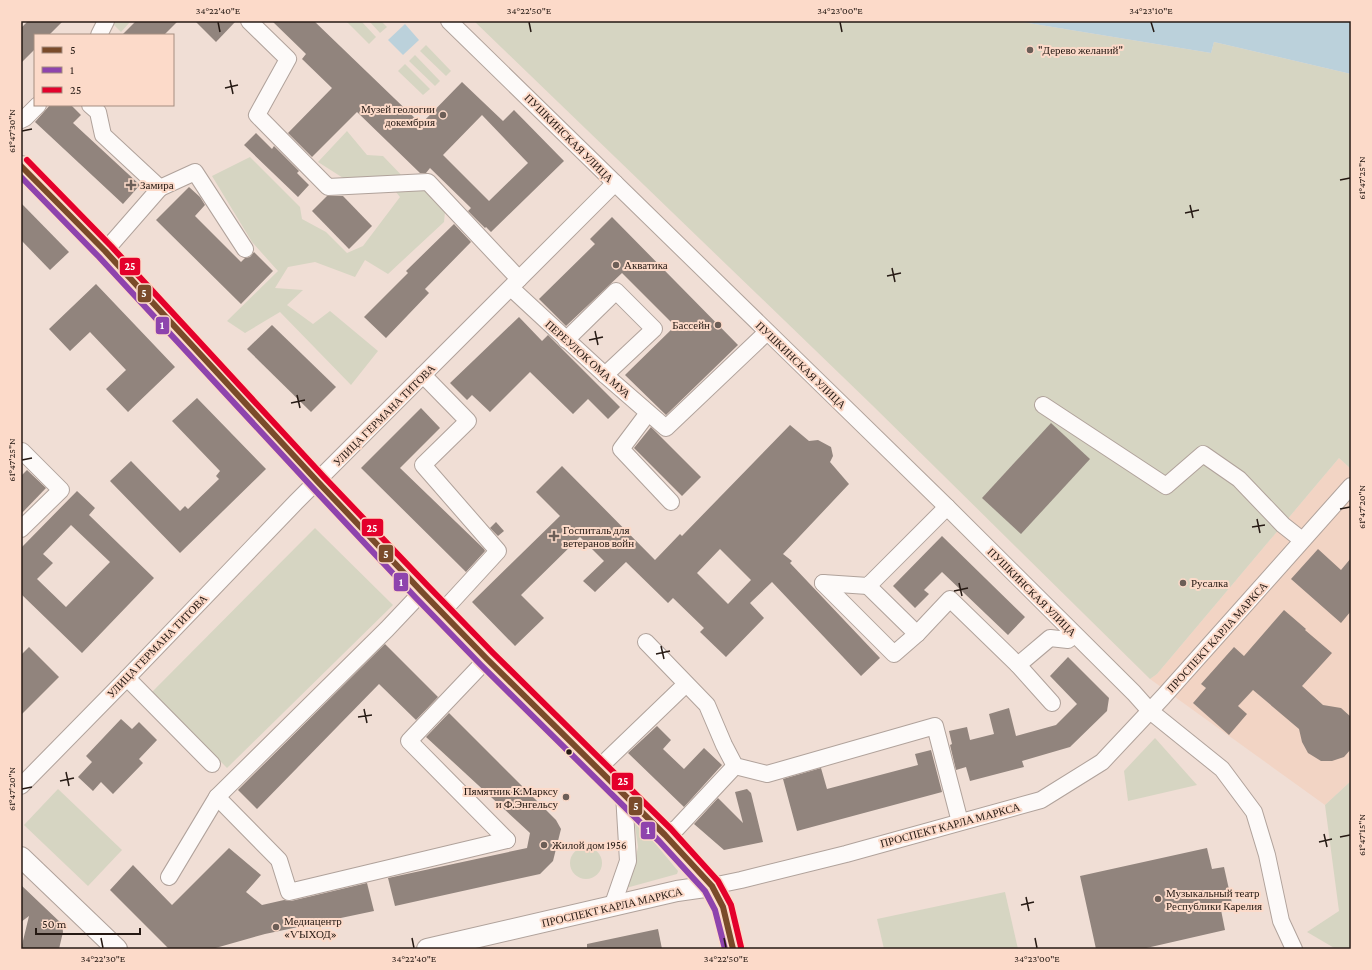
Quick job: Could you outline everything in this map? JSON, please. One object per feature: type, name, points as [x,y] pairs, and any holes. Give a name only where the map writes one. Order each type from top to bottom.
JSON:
[{"type":"main road","points":[[21,166],[106,251],[318,482],[422,592],[487,659],[665,835],[712,886],[723,907],[733,949]]},
{"type":"main road","points":[[21,857],[117,949]]},
{"type":"main road","name":"ПРОСПЕКТ КАРЛА МАРКСА","points":[[427,949],[479,943],[676,891],[712,886]]},
{"type":"street","points":[[99,34],[106,21]]},
{"type":"street","name":"ПЕРЕУЛОК ОМА МУА","points":[[249,21],[288,59],[257,115],[328,187],[428,182],[515,284],[566,340],[666,428],[767,332]]},
{"type":"street","name":"ПУШКИНСКАЯ УЛИЦА","points":[[449,21],[947,508],[1134,693],[1150,712],[1222,769],[1254,812],[1267,854],[1281,921],[1294,949]]},
{"type":"street","points":[[21,120],[37,106]]},
{"type":"street","points":[[91,106],[98,112],[103,135],[160,188]]},
{"type":"street","points":[[106,251],[160,188],[195,172],[245,249]]},
{"type":"street","name":"УЛИЦА ГЕРМАНА ТИТОВА","points":[[21,786],[291,508],[615,183]]},
{"type":"street","points":[[566,340],[616,291],[654,329],[605,375]]},
{"type":"street","points":[[423,376],[468,421],[423,465],[498,551],[442,612]]},
{"type":"street","points":[[1043,405],[1166,486],[1203,454],[1239,479],[1283,525],[1302,540]]},
{"type":"street","points":[[648,413],[621,449],[671,502]]},
{"type":"street","points":[[21,452],[22,451],[60,490],[21,529]]},
{"type":"street","name":"ПРОСПЕКТ КАРЛА МАРКСА","points":[[712,886],[846,854],[1041,800],[1102,762],[1150,712],[1351,486]]},
{"type":"street","points":[[868,586],[947,508]]},
{"type":"street","points":[[917,634],[868,586],[823,583],[894,654],[917,634],[950,599],[1018,665],[1052,703]]},
{"type":"street","points":[[169,877],[217,797],[387,629],[422,592]]},
{"type":"street","points":[[1018,665],[1050,638],[1068,640],[1074,634]]},
{"type":"street","points":[[646,642],[707,705],[724,745],[735,766],[767,774],[935,726],[960,822]]},
{"type":"street","points":[[217,797],[279,860],[289,892],[507,840],[409,741],[487,659]]},
{"type":"street","points":[[127,678],[212,764]]},
{"type":"street","points":[[608,759],[686,684]]},
{"type":"street","points":[[665,835],[677,828],[735,766]]},
{"type":"street","points":[[612,907],[628,861],[624,794]]},
{"type":"shaded area","points":[[1339,458],[1351,469],[1351,781],[1325,805],[1150,679],[1157,674]]},
{"type":"green space","points":[[131,21],[121,32],[111,22]]},
{"type":"green space","points":[[346,21],[361,21],[376,37],[369,44]]},
{"type":"green space","points":[[369,21],[381,21],[387,27],[380,33]]},
{"type":"green space","points":[[474,21],[1016,21],[1211,53],[1214,42],[1351,74],[1351,469],[1339,458],[1157,674],[1150,679],[872,405]]},
{"type":"green space","points":[[426,45],[451,71],[446,76],[420,51]]},
{"type":"green space","points":[[415,55],[440,81],[435,86],[409,61]]},
{"type":"green space","points":[[405,64],[430,89],[423,95],[398,71]]},
{"type":"green space","points":[[347,131],[367,155],[383,156],[408,182],[446,202],[444,222],[388,274],[365,260],[355,277],[315,262],[288,267],[275,288],[303,290],[287,305],[313,324],[330,311],[378,351],[351,385],[280,312],[245,333],[227,321],[278,271],[252,242],[212,176],[250,157],[300,207],[302,219],[326,232],[347,253],[363,246],[400,197],[388,182],[351,183],[318,162]]},
{"type":"green space","points":[[315,528],[393,605],[227,768],[152,692]]},
{"type":"green space","points":[[1155,738],[1197,785],[1128,801],[1124,771]]},
{"type":"green space","points":[[1351,781],[1351,949],[1336,949],[1307,932],[1339,911],[1325,805]]},
{"type":"green space","points":[[58,789],[122,850],[88,886],[24,825]]},
{"type":"green space","points":[[634,818],[678,871],[677,874],[626,888],[633,870],[638,847]]},
{"type":"green space","points":[[586,847],[597,852],[602,863],[597,874],[586,879],[575,874],[570,863],[575,852]]},
{"type":"green space","points":[[1005,892],[1018,949],[884,949],[877,919]]},
{"type":"water","points":[[1016,21],[1351,21],[1351,74],[1214,42],[1211,53]]},
{"type":"water","points":[[405,24],[419,40],[403,55],[388,40]]},
{"type":"building","points":[[28,21],[63,21],[50,34],[34,34],[34,50],[21,63],[21,28]]},
{"type":"building","points":[[136,21],[178,21],[165,34],[123,34]]},
{"type":"building","points":[[195,21],[236,21],[216,42]]},
{"type":"building","points":[[272,21],[314,21],[421,124],[462,82],[503,121],[514,110],[564,161],[491,232],[468,211],[471,208],[430,168],[426,173],[420,173],[357,112],[312,157],[288,133],[332,88],[302,59],[306,54]],"holes":[[[482,115],[528,163],[489,201],[443,155]]]},
{"type":"building","points":[[49,106],[72,106],[81,115],[73,123],[140,185],[123,204],[35,122]]},
{"type":"building","points":[[256,133],[272,149],[274,146],[299,171],[297,173],[309,185],[298,197],[244,145]]},
{"type":"building","points":[[189,187],[200,197],[205,205],[195,216],[241,262],[245,258],[250,257],[254,252],[273,271],[241,304],[156,220]]},
{"type":"building","points":[[327,196],[343,196],[372,226],[349,249],[312,211]]},
{"type":"building","points":[[21,203],[69,252],[50,270],[21,240]]},
{"type":"building","points":[[612,217],[738,345],[666,415],[625,375],[675,326],[622,273],[566,326],[539,299],[595,244],[590,239]]},
{"type":"building","points":[[454,224],[471,242],[425,289],[429,293],[386,338],[364,317],[408,273],[406,271]]},
{"type":"building","points":[[96,284],[175,367],[128,412],[106,389],[126,370],[90,332],[70,351],[49,329]]},
{"type":"building","points":[[519,317],[542,341],[548,335],[620,407],[608,419],[588,399],[573,414],[530,372],[490,412],[472,395],[467,400],[450,383]]},
{"type":"building","points":[[272,325],[336,387],[311,412],[247,349]]},
{"type":"building","points":[[197,398],[266,469],[180,553],[110,481],[131,461],[180,511],[185,506],[188,509],[219,479],[216,476],[220,471],[172,421]]},
{"type":"building","points":[[421,408],[440,428],[400,468],[484,549],[485,551],[466,572],[361,468]]},
{"type":"building","points":[[1051,423],[1090,459],[1021,534],[982,498]]},
{"type":"building","points":[[790,425],[809,441],[818,440],[831,447],[833,456],[830,462],[849,484],[783,554],[792,561],[790,563],[880,658],[861,676],[772,582],[750,603],[764,618],[726,657],[700,632],[704,628],[673,598],[668,603],[626,562],[595,592],[583,581],[604,561],[580,537],[521,595],[544,618],[515,646],[472,602],[560,516],[536,492],[562,466],[655,560],[680,534],[682,536]],"holes":[[[720,549],[751,580],[728,604],[697,573]]]},
{"type":"building","points":[[651,427],[701,477],[682,496],[634,448]]},
{"type":"building","points":[[27,470],[46,488],[21,514],[21,476]]},
{"type":"building","points":[[77,491],[95,508],[89,515],[154,578],[82,653],[21,594],[21,548]],"holes":[[[71,525],[110,562],[66,607],[37,579],[53,563],[43,554]]]},
{"type":"building","points":[[496,522],[504,531],[498,536],[490,528]]},
{"type":"building","points":[[942,536],[1025,617],[1008,635],[942,572],[924,590],[929,594],[915,608],[893,586]]},
{"type":"building","points":[[1318,549],[1341,570],[1351,558],[1351,611],[1341,623],[1291,579]]},
{"type":"building","points":[[1284,610],[1332,653],[1302,686],[1323,705],[1341,708],[1351,717],[1351,749],[1344,757],[1332,761],[1321,761],[1308,753],[1302,742],[1299,729],[1253,690],[1238,706],[1247,714],[1229,735],[1193,703],[1206,688],[1201,684],[1234,647],[1244,656]]},
{"type":"building","points":[[385,644],[438,697],[416,720],[379,684],[257,809],[238,790]]},
{"type":"building","points":[[29,647],[59,677],[21,715],[21,655]]},
{"type":"building","points":[[1068,657],[1109,698],[1107,711],[1070,747],[1022,761],[1024,767],[970,781],[966,767],[956,770],[950,745],[952,744],[949,731],[967,727],[970,740],[994,734],[989,714],[1009,708],[1016,736],[1056,725],[1077,704],[1050,676]]},
{"type":"building","points":[[449,713],[556,820],[561,829],[553,861],[540,874],[395,906],[388,878],[527,848],[530,833],[426,737]]},
{"type":"building","points":[[121,719],[132,729],[139,722],[157,740],[139,759],[143,763],[113,794],[101,782],[93,791],[78,777],[92,762],[86,756]]},
{"type":"building","points":[[657,726],[671,740],[663,749],[684,769],[704,748],[722,765],[684,807],[628,753]]},
{"type":"building","points":[[931,750],[942,792],[797,831],[783,779],[821,768],[827,789],[918,765],[915,754]]},
{"type":"building","points":[[747,789],[751,793],[763,842],[724,850],[694,824],[718,798],[743,823],[735,792]]},
{"type":"building","points":[[229,848],[261,875],[246,892],[262,905],[284,900],[291,901],[367,883],[374,911],[265,934],[212,949],[169,949],[110,890],[133,865],[172,905]]},
{"type":"building","name":"Музыкальный театр Республики Карелия","points":[[1207,848],[1212,869],[1224,867],[1232,903],[1220,905],[1225,930],[1142,949],[1096,949],[1080,876]]},
{"type":"building","points":[[21,885],[62,924],[63,932],[59,949],[21,949],[29,916],[21,922]]},
{"type":"building","points":[[658,929],[662,949],[587,949],[587,944]]},
{"type":"transit line","name":"25","points":[[27,160],[111,246],[324,477],[428,586],[493,653],[671,829],[718,881],[731,905],[741,947]]},
{"type":"transit line","name":"5","points":[[21,166],[105,251],[318,482],[422,592],[487,659],[665,835],[712,886],[723,907],[733,949]]},
{"type":"transit line","name":"1","points":[[21,177],[99,257],[416,598],[481,665],[659,841],[705,891],[715,910],[725,949]]},
{"type":"place","name":"\"Дерево желаний\"","points":[[1030,50]]},
{"type":"place","name":"Музей геологии докембрия","points":[[443,115]]},
{"type":"place","name":"Замира","points":[[131,185]]},
{"type":"place","name":"Акватика","points":[[616,265]]},
{"type":"place","name":"Бассейн","points":[[718,325]]},
{"type":"place","name":"Госпиталь для ветеранов войн","points":[[554,536]]},
{"type":"place","name":"Русалка","points":[[1183,583]]},
{"type":"place","name":"Пямятник К.Марксу и Ф.Энгельсу","points":[[566,797]]},
{"type":"place","name":"Жилой дом 1956","points":[[544,845]]},
{"type":"place","name":"Музыкальный театр Республики Карелия","points":[[1158,899]]},
{"type":"place","name":"Медиацентр «ѴЫХОД»","points":[[276,927]]}]
